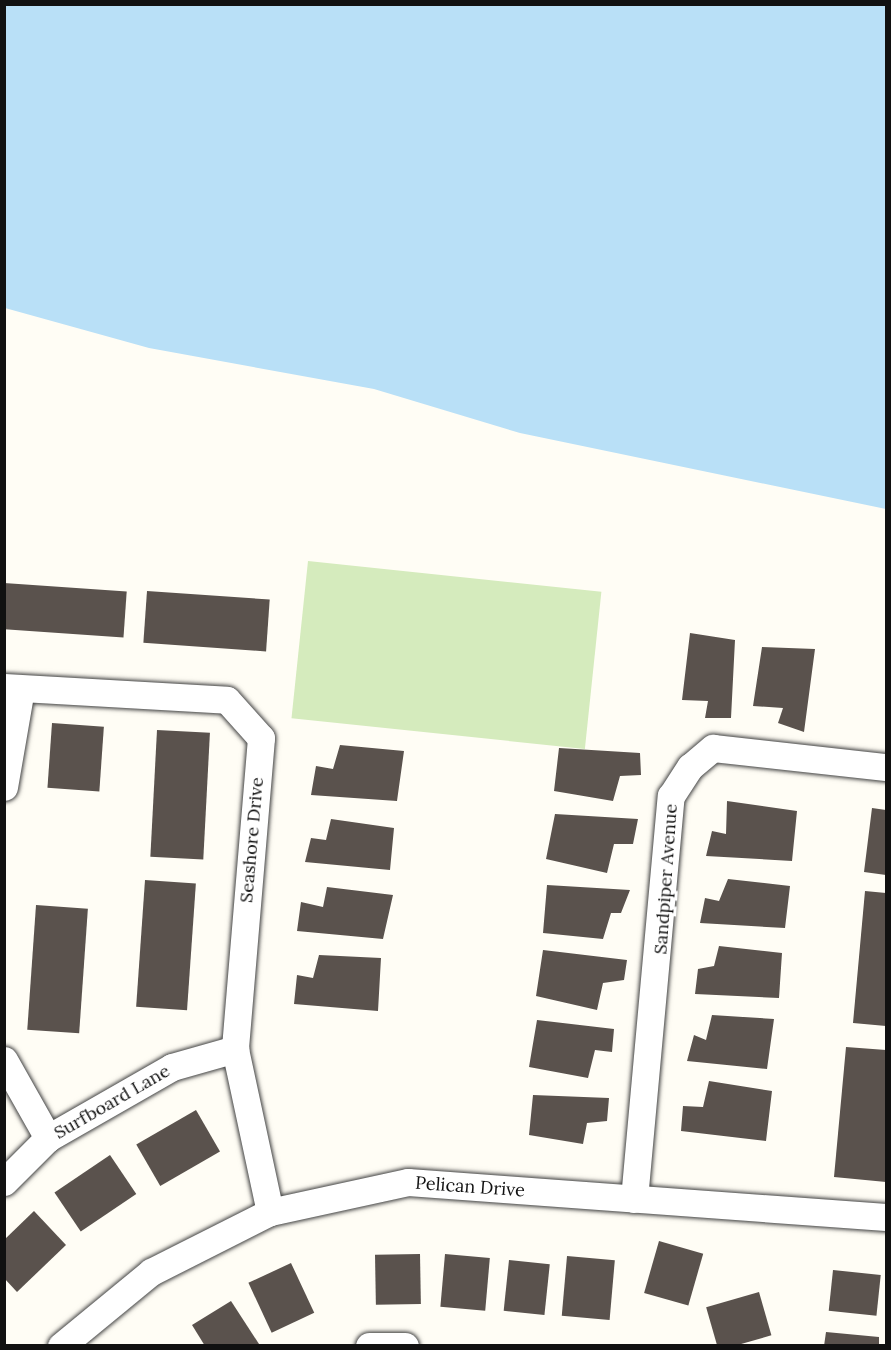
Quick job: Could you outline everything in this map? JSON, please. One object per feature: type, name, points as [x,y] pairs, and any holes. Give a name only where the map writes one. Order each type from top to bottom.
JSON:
[{"type":"street","points":[[4,787],[13,688]]},
{"type":"street","name":"Seashore Drive","points":[[13,688],[227,700],[261,738],[235,1049],[270,1212]]},
{"type":"street","name":"Sandpiper Avenue","points":[[634,1198],[671,796],[690,767],[713,748],[886,766]]},
{"type":"street","name":"Surfboard Lane","points":[[4,1182],[48,1138],[172,1066],[235,1049]]},
{"type":"street","points":[[4,1060],[48,1138]]},
{"type":"street","name":"Pelican Drive","points":[[61,1346],[151,1272],[270,1212],[408,1182],[886,1217]]},
{"type":"street","points":[[369,1346],[405,1346]]},
{"type":"green space","points":[[308,561],[601,592],[585,749],[291,718]]},
{"type":"water","points":[[5,4],[886,5],[886,509],[520,433],[374,389],[149,348],[5,308]]},
{"type":"building","points":[[4,583],[127,592],[123,637],[4,629]]},
{"type":"building","points":[[147,591],[270,600],[266,651],[143,643]]},
{"type":"building","points":[[690,633],[735,640],[731,718],[705,718],[708,701],[682,700]]},
{"type":"building","points":[[762,647],[815,649],[804,732],[778,723],[783,708],[753,706]]},
{"type":"building","points":[[52,723],[104,727],[99,791],[47,788]]},
{"type":"building","points":[[157,730],[210,733],[203,860],[150,857]]},
{"type":"building","points":[[340,745],[404,751],[397,801],[311,795],[316,766],[333,769]]},
{"type":"building","points":[[559,748],[640,753],[641,775],[620,776],[613,801],[554,791]]},
{"type":"building","points":[[727,801],[797,811],[792,861],[706,856],[712,831],[726,834]]},
{"type":"building","points":[[872,808],[886,810],[886,875],[864,872]]},
{"type":"building","points":[[555,814],[638,819],[633,844],[614,844],[607,873],[546,859]]},
{"type":"building","points":[[331,819],[394,828],[390,870],[305,862],[311,838],[326,840]]},
{"type":"building","points":[[728,879],[790,886],[785,928],[700,923],[705,898],[719,901]]},
{"type":"building","points":[[145,880],[196,884],[187,1010],[136,1007]]},
{"type":"building","points":[[547,885],[630,890],[621,913],[611,913],[603,939],[543,933]]},
{"type":"building","points":[[327,887],[393,895],[383,939],[297,931],[301,902],[323,907]]},
{"type":"building","points":[[865,891],[886,893],[886,1026],[853,1023]]},
{"type":"building","points":[[36,905],[88,909],[79,1033],[27,1030]]},
{"type":"building","points":[[719,946],[782,953],[779,998],[695,994],[698,969],[714,966]]},
{"type":"building","points":[[543,950],[627,960],[624,980],[603,983],[597,1010],[536,996]]},
{"type":"building","points":[[319,955],[381,958],[378,1011],[294,1004],[297,975],[313,978]]},
{"type":"building","points":[[712,1015],[774,1019],[767,1069],[687,1061],[694,1035],[706,1040]]},
{"type":"building","points":[[537,1020],[614,1029],[612,1052],[595,1050],[588,1078],[529,1067]]},
{"type":"building","points":[[846,1047],[886,1050],[886,1182],[834,1177]]},
{"type":"building","points":[[709,1081],[772,1091],[766,1141],[681,1131],[683,1106],[703,1107]]},
{"type":"building","points":[[533,1095],[609,1098],[607,1121],[587,1123],[583,1144],[529,1135]]},
{"type":"building","points":[[196,1110],[220,1152],[160,1186],[136,1144]]},
{"type":"building","points":[[110,1155],[136,1194],[81,1231],[54,1192]]},
{"type":"building","points":[[34,1211],[66,1245],[17,1292],[4,1278],[4,1240]]},
{"type":"building","points":[[659,1241],[703,1254],[688,1306],[644,1293]]},
{"type":"building","points":[[420,1254],[421,1304],[376,1305],[375,1255]]},
{"type":"building","points":[[445,1254],[490,1258],[485,1311],[440,1307]]},
{"type":"building","points":[[567,1256],[615,1260],[610,1320],[562,1316]]},
{"type":"building","points":[[509,1260],[550,1264],[544,1315],[504,1311]]},
{"type":"building","points":[[291,1263],[314,1313],[272,1333],[248,1283]]},
{"type":"building","points":[[833,1270],[881,1275],[876,1316],[829,1311]]},
{"type":"building","points":[[759,1292],[771,1335],[734,1346],[717,1346],[706,1307]]},
{"type":"building","points":[[231,1301],[259,1344],[205,1346],[192,1325]]},
{"type":"building","points":[[826,1332],[879,1337],[879,1346],[824,1346]]}]
